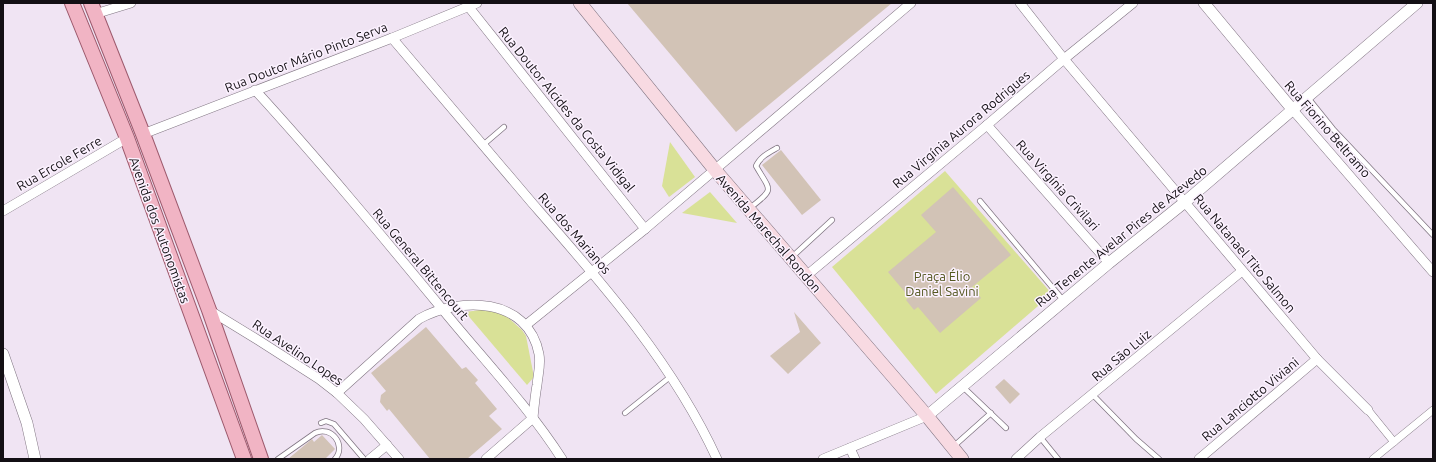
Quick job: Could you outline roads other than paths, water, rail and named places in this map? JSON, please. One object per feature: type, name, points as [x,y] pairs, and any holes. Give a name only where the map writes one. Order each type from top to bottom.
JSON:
[{"type":"main road","name":"Avenida dos Autonomistas","points":[[72,3],[127,138],[244,459]]},
{"type":"main road","name":"Avenida Marechal Rondon","points":[[580,3],[715,170],[927,416],[962,459]]},
{"type":"main road","name":"Avenida dos Autonomistas","points":[[93,8],[143,134],[209,310],[261,459]]},
{"type":"street","points":[[93,8],[131,3]]},
{"type":"street","points":[[526,325],[645,229],[911,3]]},
{"type":"street","name":"Rua Natanael Tito Salmon","points":[[1020,3],[1064,59],[1242,271],[1317,359],[1368,410],[1394,442]]},
{"type":"street","name":"Rua Virgínia Aurora Rodrigues","points":[[806,276],[1064,59],[1133,3]]},
{"type":"street","name":"Rua Fiorino Beltramo","points":[[1204,3],[1292,109],[1433,272]]},
{"type":"street","name":"Rua Tenente Avelar Pires de Azevedo","points":[[822,459],[927,416],[1063,300],[1185,202],[1417,3]]},
{"type":"street","name":"Rua Doutor Mário Pinto Serva","points":[[143,134],[392,38],[472,5]]},
{"type":"street","name":"Rua Doutor Alcides da Costa Vidigal","points":[[472,5],[645,229]]},
{"type":"street","name":"Rua dos Marianos","points":[[392,38],[592,272],[648,342],[685,399],[717,459]]},
{"type":"street","name":"Rua General Bittencourt","points":[[255,90],[295,133],[423,284],[533,418],[562,459]]},
{"type":"street","name":"Rua Virgínia Crivilari","points":[[987,125],[1109,263]]},
{"type":"street","name":"Rua Ercole Ferre","points":[[3,211],[127,138]]},
{"type":"street","name":"Rua São Luiz","points":[[1016,459],[1040,437],[1093,395],[1242,271]]},
{"type":"street","points":[[337,393],[419,320],[432,312],[470,304],[486,305],[513,315],[526,325],[534,339],[539,353],[540,364],[533,418],[486,459]]},
{"type":"street","name":"Rua Avelino Lopes","points":[[209,310],[319,379],[337,393],[364,419],[399,459]]},
{"type":"street","points":[[3,354],[26,423],[35,459]]},
{"type":"street","name":"Rua Lanciotto Viviani","points":[[1199,459],[1317,359]]},
{"type":"street","points":[[1373,459],[1433,410]]},
{"type":"street","points":[[370,459],[387,445]]},
{"type":"street","points":[[850,448],[855,459]]},
{"type":"lane","points":[[1307,97],[1333,129],[1433,236]]},
{"type":"lane","points":[[482,145],[504,127]]},
{"type":"lane","points":[[749,209],[765,196],[768,190],[768,185],[756,166],[757,163],[761,158],[777,148]]},
{"type":"lane","points":[[980,201],[1063,300]]},
{"type":"lane","points":[[791,258],[832,220]]},
{"type":"lane","points":[[625,413],[670,377]]},
{"type":"lane","points":[[962,386],[1006,428]]},
{"type":"lane","points":[[1093,395],[1136,439],[1159,459]]},
{"type":"lane","points":[[952,447],[991,413]]},
{"type":"lane","points":[[321,423],[326,421],[334,424],[364,459]]},
{"type":"lane","points":[[278,459],[320,430],[326,430],[333,435],[340,446],[340,452],[335,459]]},
{"type":"lane","points":[[1040,437],[1058,459]]},
{"type":"park label","name":"Praça Élio Daniel Savini","points":[[942,284]]}]
